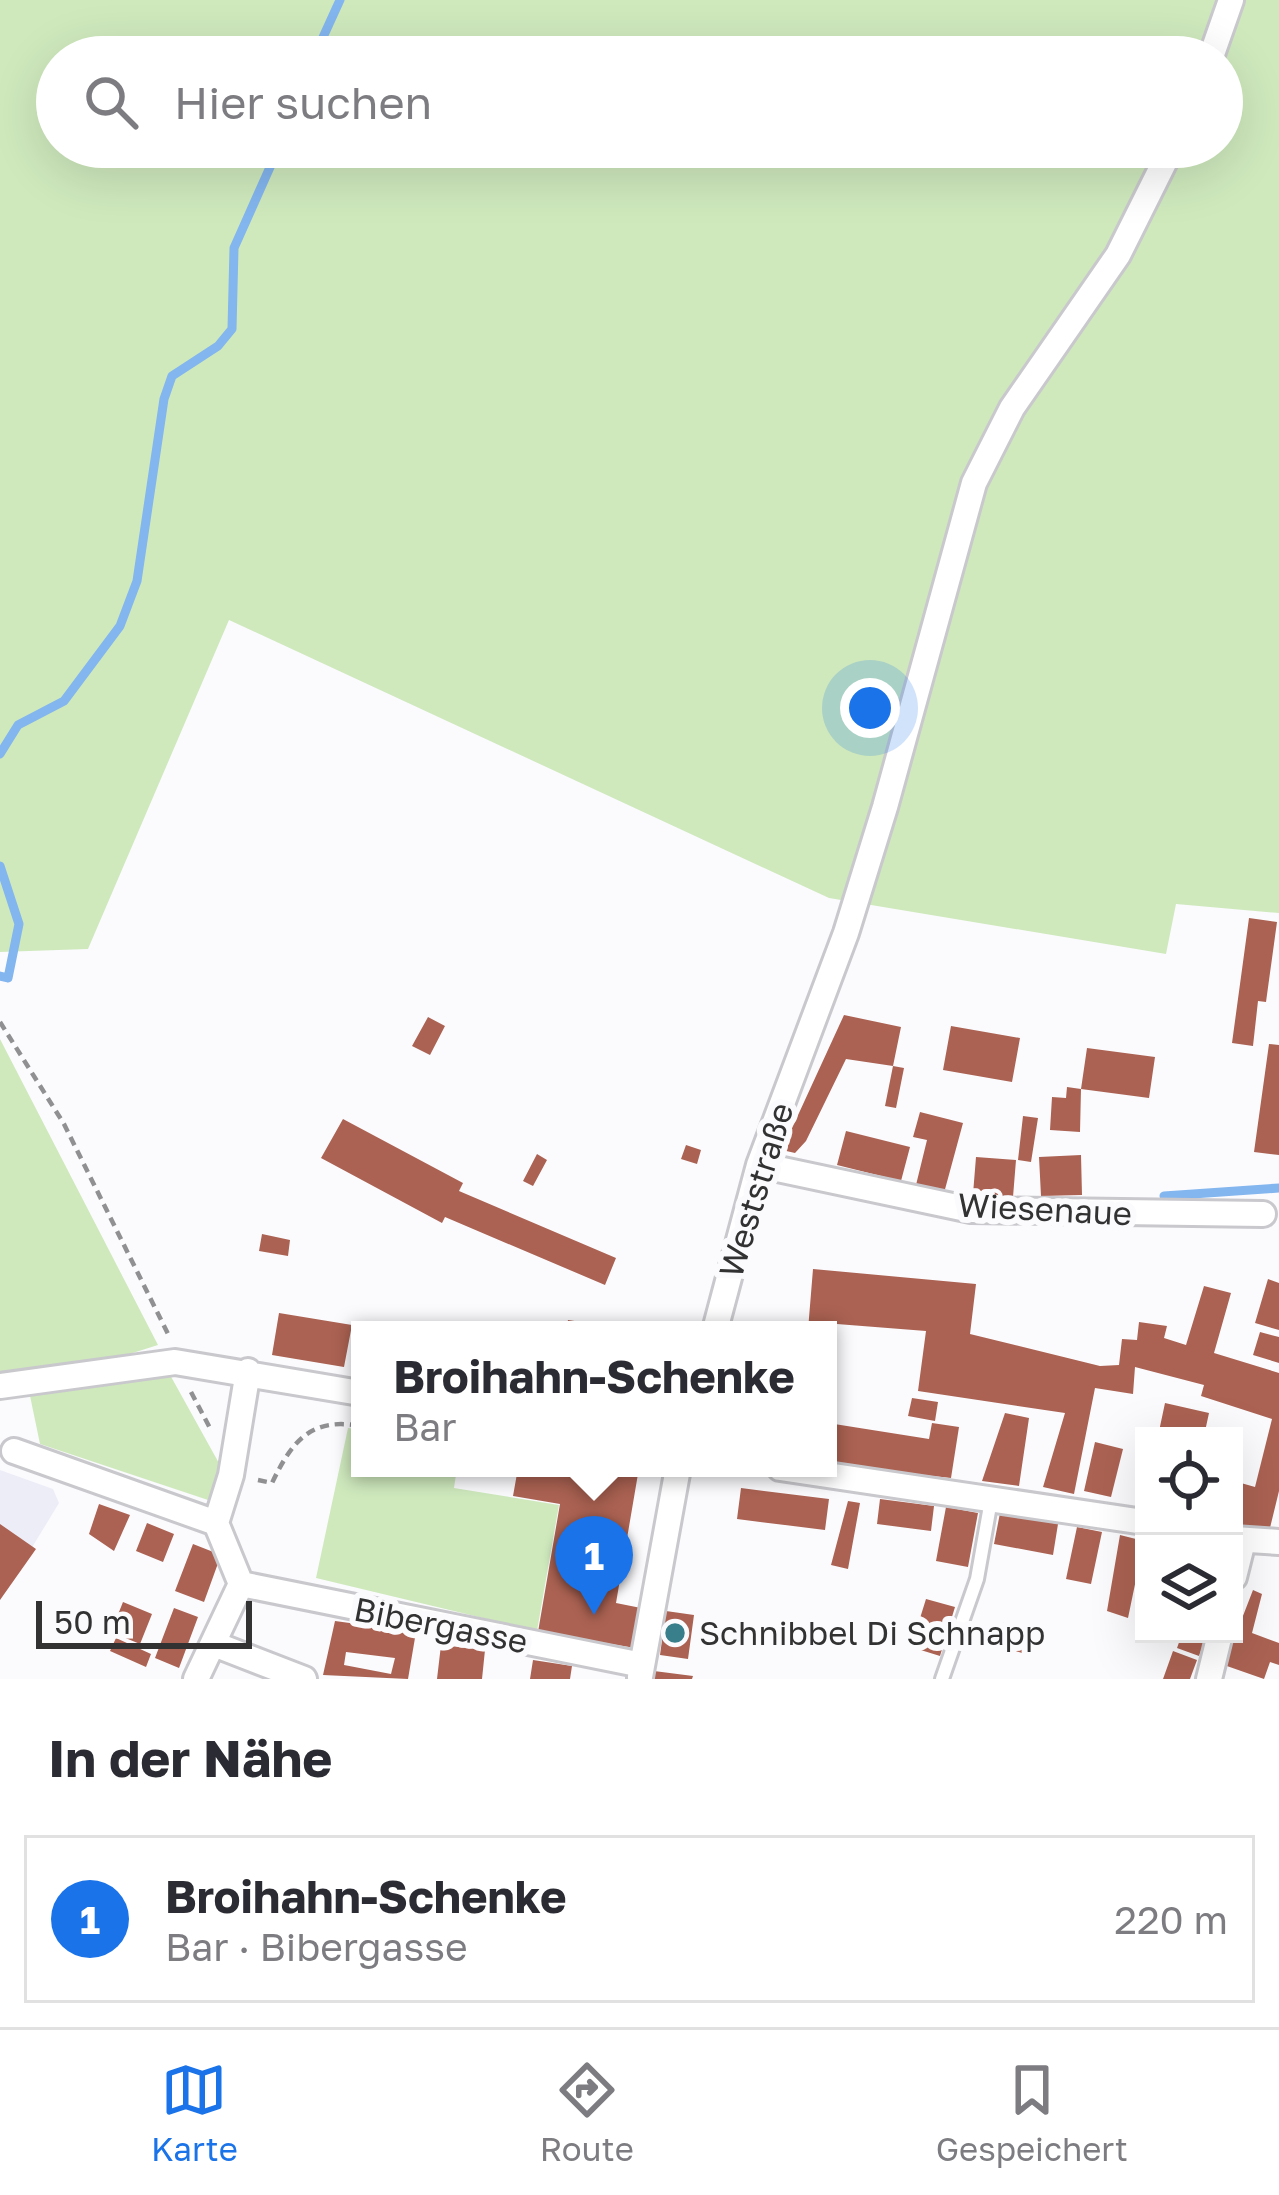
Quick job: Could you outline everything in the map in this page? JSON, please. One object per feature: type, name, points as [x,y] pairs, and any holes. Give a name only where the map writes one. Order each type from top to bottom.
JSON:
[{"type":"street","points":[[1218,36],[1231,0]]},
{"type":"street","name":"Weststraße","points":[[717,1321],[759,1165],[803,1052],[885,807],[974,483],[1012,408],[1118,255],[1162,168]]},
{"type":"street","name":"Wiesenaue","points":[[759,1165],[970,1210],[1262,1214]]},
{"type":"street","points":[[0,1386],[175,1362],[351,1391]]},
{"type":"street","points":[[200,1678],[241,1584],[216,1523],[231,1475],[248,1371]]},
{"type":"street","points":[[14,1451],[216,1523]]},
{"type":"street","points":[[837,1476],[1135,1521]]},
{"type":"street","points":[[640,1672],[677,1477]]},
{"type":"street","points":[[1243,1540],[1279,1542]]},
{"type":"street","name":"Bibergasse","points":[[241,1584],[640,1672]]},
{"type":"street","points":[[1209,1679],[1218,1643]]},
{"type":"street","points":[[214,1644],[304,1679]]},
{"type":"lane","points":[[942,1679],[976,1579],[992,1499]]},
{"type":"path","points":[[2,1020],[64,1124],[169,1333],[175,1362],[212,1433]]},
{"type":"path","points":[[231,1475],[272,1483],[290,1447],[308,1430],[333,1421],[351,1424]]},
{"type":"shaded area","points":[[0,1470],[53,1489],[59,1503],[0,1600]]},
{"type":"green space","points":[[0,0],[1279,0],[1279,913],[1176,904],[1166,954],[829,898],[229,620],[88,949],[0,952]]},
{"type":"green space","points":[[0,1039],[158,1345],[0,1395]]},
{"type":"green space","points":[[169,1373],[220,1465],[211,1501],[40,1444],[29,1391]]},
{"type":"green space","points":[[348,1428],[351,1477],[456,1477],[454,1488],[559,1505],[537,1631],[316,1578]]},
{"type":"building","points":[[1249,918],[1277,922],[1266,1002],[1258,1001],[1253,1046],[1232,1043]]},
{"type":"building","points":[[844,1015],[901,1027],[893,1066],[846,1059],[806,1141],[795,1153],[782,1150]]},
{"type":"building","points":[[428,1017],[445,1026],[430,1055],[412,1046]]},
{"type":"building","points":[[951,1026],[1020,1038],[1012,1082],[943,1070]]},
{"type":"building","points":[[1269,1044],[1279,1045],[1279,1155],[1254,1152]]},
{"type":"building","points":[[1087,1048],[1155,1057],[1149,1098],[1081,1089]]},
{"type":"building","points":[[893,1066],[904,1068],[896,1108],[885,1106]]},
{"type":"building","points":[[1067,1087],[1081,1089],[1080,1132],[1050,1130],[1052,1097],[1066,1098]]},
{"type":"building","points":[[920,1112],[963,1123],[944,1193],[916,1185],[927,1140],[913,1137]]},
{"type":"building","points":[[1023,1116],[1038,1118],[1031,1162],[1018,1160]]},
{"type":"building","points":[[343,1119],[463,1183],[459,1191],[616,1258],[605,1285],[445,1217],[442,1223],[321,1158]]},
{"type":"building","points":[[846,1131],[910,1147],[901,1181],[837,1165]]},
{"type":"building","points":[[686,1145],[701,1150],[697,1164],[681,1159]]},
{"type":"building","points":[[537,1154],[547,1160],[533,1186],[523,1181]]},
{"type":"building","points":[[1081,1155],[1082,1195],[1041,1196],[1039,1157]]},
{"type":"building","points":[[976,1157],[1016,1160],[1013,1197],[973,1194]]},
{"type":"building","points":[[262,1234],[290,1240],[288,1256],[259,1251]]},
{"type":"building","points":[[813,1269],[976,1284],[970,1334],[1100,1366],[1119,1365],[1122,1339],[1137,1340],[1139,1322],[1167,1326],[1164,1338],[1186,1345],[1204,1286],[1231,1293],[1214,1353],[1279,1373],[1279,1491],[1269,1532],[1243,1525],[1243,1484],[1255,1487],[1272,1419],[1201,1396],[1204,1385],[1135,1367],[1133,1394],[1095,1388],[1074,1494],[1043,1487],[1065,1413],[918,1391],[926,1331],[809,1321]]},
{"type":"building","points":[[1268,1279],[1279,1283],[1279,1330],[1255,1323]]},
{"type":"building","points":[[279,1313],[351,1325],[344,1367],[272,1355]]},
{"type":"building","points":[[1260,1332],[1279,1337],[1279,1363],[1253,1355]]},
{"type":"building","points":[[912,1398],[938,1402],[935,1421],[908,1416]]},
{"type":"building","points":[[1165,1403],[1209,1413],[1206,1427],[1160,1427]]},
{"type":"building","points":[[1005,1413],[1029,1418],[1019,1486],[982,1481]]},
{"type":"building","points":[[932,1423],[959,1427],[951,1478],[837,1466],[837,1424],[929,1439]]},
{"type":"building","points":[[1095,1442],[1123,1449],[1111,1497],[1084,1491]]},
{"type":"building","points":[[516,1477],[637,1477],[616,1603],[641,1608],[635,1648],[538,1632],[560,1504],[513,1496]]},
{"type":"building","points":[[741,1488],[829,1499],[825,1530],[737,1519]]},
{"type":"building","points":[[880,1499],[934,1506],[931,1531],[877,1524]]},
{"type":"building","points":[[848,1501],[860,1503],[848,1569],[831,1565]]},
{"type":"building","points":[[99,1504],[130,1515],[114,1551],[89,1534]]},
{"type":"building","points":[[946,1507],[978,1513],[968,1567],[936,1561]]},
{"type":"building","points":[[1000,1513],[1058,1524],[1053,1555],[994,1544]]},
{"type":"building","points":[[147,1523],[174,1534],[163,1562],[136,1551]]},
{"type":"building","points":[[0,1524],[36,1549],[0,1600]]},
{"type":"building","points":[[1077,1527],[1102,1532],[1091,1584],[1066,1579]]},
{"type":"building","points":[[1120,1535],[1135,1539],[1135,1584],[1128,1618],[1107,1611]]},
{"type":"building","points":[[193,1544],[221,1555],[204,1602],[175,1591]]},
{"type":"building","points":[[1253,1590],[1262,1594],[1252,1633],[1279,1643],[1279,1665],[1270,1662],[1264,1679],[1224,1665],[1233,1643],[1243,1643],[1243,1616]]},
{"type":"building","points":[[926,1599],[955,1607],[940,1656],[911,1647]]},
{"type":"building","points":[[123,1602],[152,1614],[140,1644],[111,1632]]},
{"type":"building","points":[[174,1608],[198,1617],[179,1668],[155,1658]]},
{"type":"building","points":[[666,1611],[694,1615],[688,1659],[660,1655]]},
{"type":"building","points":[[335,1621],[416,1632],[408,1679],[323,1675]],"holes":[[[346,1652],[395,1658],[391,1674],[344,1665]]]},
{"type":"building","points":[[1004,1622],[1033,1629],[1026,1654],[998,1646]]},
{"type":"building","points":[[116,1638],[151,1654],[146,1667],[110,1651]]},
{"type":"building","points":[[1179,1643],[1204,1643],[1199,1656],[1177,1648]]},
{"type":"building","points":[[441,1645],[485,1650],[482,1679],[437,1679]]},
{"type":"building","points":[[1173,1651],[1197,1660],[1190,1679],[1163,1679]]},
{"type":"building","points":[[533,1660],[572,1666],[570,1679],[530,1679]]},
{"type":"building","points":[[654,1671],[693,1676],[653,1679]]},
{"type":"waterway","points":[[324,36],[340,0]]},
{"type":"waterway","points":[[0,754],[18,725],[64,701],[120,626],[137,581],[164,399],[172,376],[218,346],[232,329],[234,248],[270,168]]},
{"type":"waterway","points":[[0,866],[19,924],[8,978],[0,976]]},
{"type":"waterway","points":[[1164,1196],[1279,1188]]},
{"type":"place","name":"Broihahn-Schenke","points":[[594,1615]]},
{"type":"place","name":"Schnibbel Di Schnapp","points":[[675,1633]]}]
